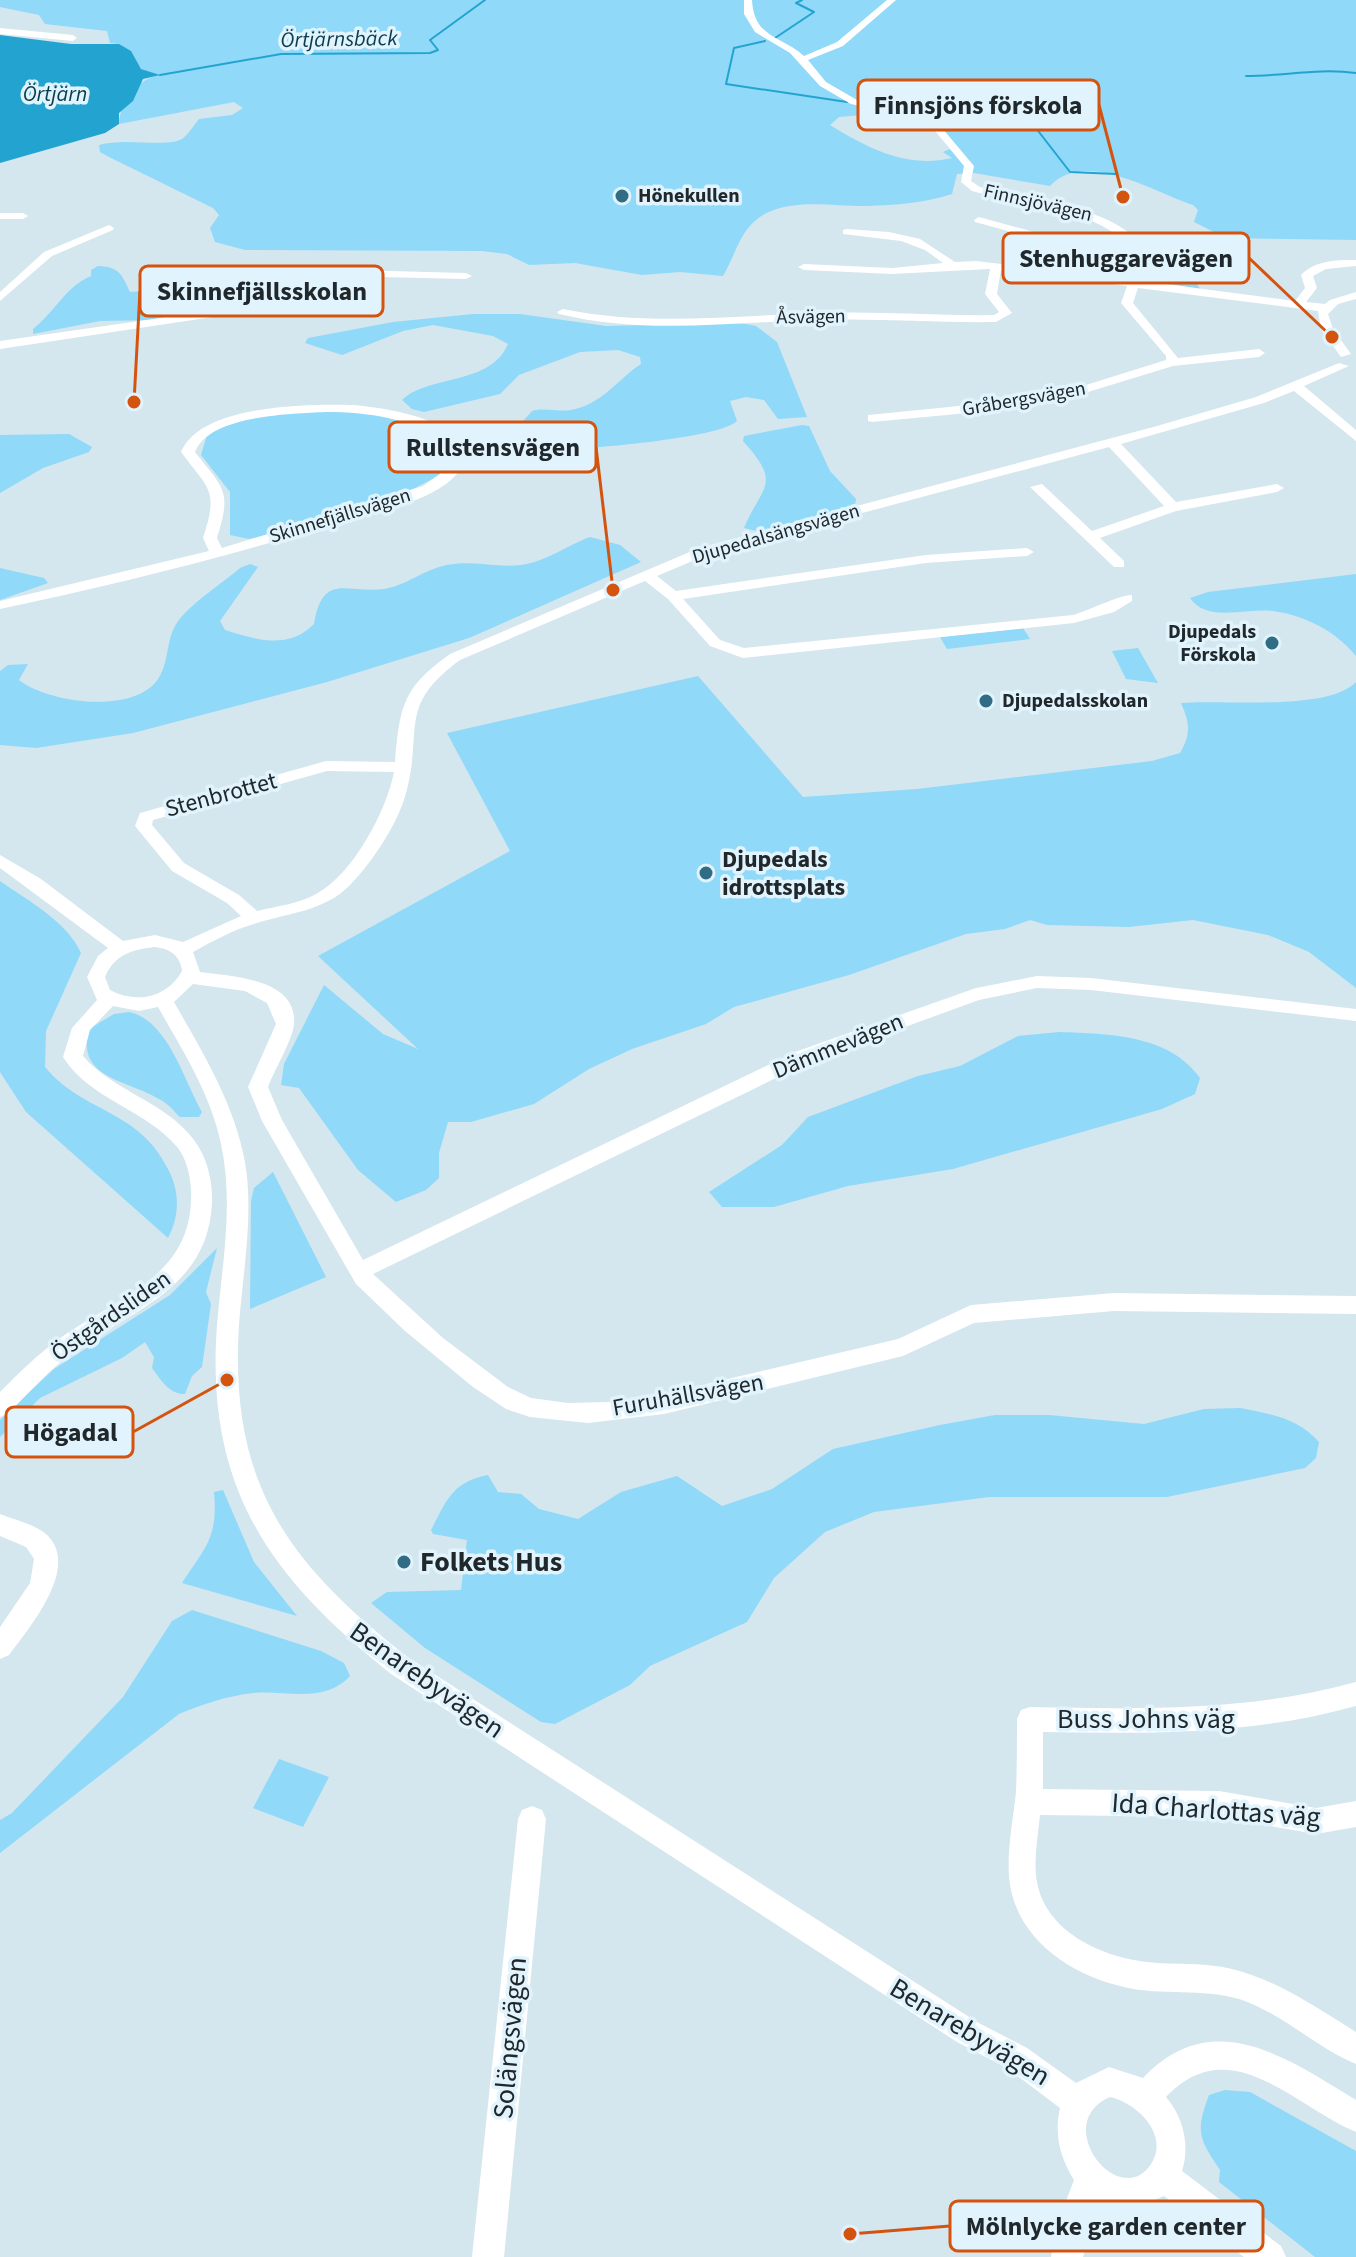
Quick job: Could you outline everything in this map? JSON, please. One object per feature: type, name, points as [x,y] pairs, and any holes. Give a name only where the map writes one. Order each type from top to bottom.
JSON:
[{"type":"street","name":"Finnsjövägen","points":[[748,0],[749,23],[753,29],[790,46],[823,84],[854,102],[929,118],[969,166],[966,182],[976,189],[1078,210],[1123,230],[1140,251],[1160,288]]},
{"type":"street","points":[[802,59],[826,54],[849,39],[892,0]]},
{"type":"street","points":[[0,31],[73,38]]},
{"type":"street","points":[[0,216],[23,216]]},
{"type":"street","points":[[979,220],[1030,234],[1036,244],[1032,270]]},
{"type":"street","points":[[0,298],[48,254],[109,228]]},
{"type":"street","points":[[847,232],[914,241],[935,250],[951,265]]},
{"type":"street","points":[[1299,304],[1311,288],[1307,275],[1310,271],[1323,266],[1356,263]]},
{"type":"street","points":[[804,267],[892,271],[951,265],[996,266],[1325,308],[1356,295]]},
{"type":"street","name":"Åsvägen","points":[[563,312],[641,321],[825,316],[926,320],[996,318],[1006,313],[991,294],[996,266]]},
{"type":"street","points":[[159,268],[466,276]]},
{"type":"street","points":[[0,345],[286,303],[314,295],[334,274]]},
{"type":"street","points":[[1134,284],[1127,303],[1172,356],[1172,362]]},
{"type":"street","name":"Djupedalsängsvägen","points":[[183,950],[221,929],[253,917],[314,903],[341,884],[396,800],[407,707],[421,683],[431,673],[463,653],[704,551],[1112,442],[1297,387],[1350,360],[1327,329],[1322,313],[1325,308]]},
{"type":"street","name":"Gråbergsvägen","points":[[872,418],[954,412],[1053,395],[1172,362],[1259,353]]},
{"type":"street","points":[[1297,387],[1356,437]]},
{"type":"street","name":"Skinnefjällsvägen","points":[[0,605],[217,553],[362,511],[437,484],[457,464],[458,443],[433,428],[405,419],[334,408],[269,413],[210,428],[194,438],[188,452],[210,476],[218,491],[219,510],[210,538],[217,553]]},
{"type":"street","points":[[1112,442],[1173,507]]},
{"type":"street","points":[[1037,487],[1119,564]]},
{"type":"street","points":[[1090,537],[1173,507],[1277,488]]},
{"type":"street","points":[[673,596],[926,559],[1027,552]]},
{"type":"street","points":[[647,576],[673,596],[715,643],[730,651],[757,654],[1089,617],[1127,598]]},
{"type":"street","name":"Stenbrottet","points":[[253,917],[240,904],[178,867],[143,826],[146,817],[326,766],[401,767]]},
{"type":"street","points":[[0,860],[121,949]]},
{"type":"street","points":[[155,941],[183,950],[191,965],[189,977],[178,990],[163,999],[132,1005],[109,999],[98,989],[96,977],[106,958],[121,949],[155,941]]},
{"type":"street","name":"Furuhällsvägen","points":[[189,977],[252,986],[276,1000],[285,1013],[282,1035],[262,1073],[258,1087],[261,1097],[360,1271],[420,1329],[498,1393],[515,1403],[567,1412],[625,1411],[786,1377],[903,1347],[971,1314],[1114,1302],[1356,1305]]},
{"type":"street","name":"Dämmevägen","points":[[360,1271],[802,1057],[976,994],[1037,982],[1091,984],[1355,1014]]},
{"type":"street","name":"Östgårdsliden","points":[[0,1407],[70,1343],[153,1293],[178,1270],[200,1227],[202,1186],[188,1147],[172,1127],[149,1110],[95,1081],[73,1057],[81,1028],[109,999]]},
{"type":"street","name":"Benarebyvägen","points":[[163,999],[207,1074],[229,1135],[236,1166],[237,1216],[228,1333],[230,1412],[247,1488],[265,1527],[293,1569],[322,1603],[400,1666],[955,2025],[1017,2058],[1077,2102]]},
{"type":"street","points":[[0,1525],[42,1546],[46,1557],[46,1573],[37,1594],[0,1647]]},
{"type":"street","name":"Buss Johns väg","points":[[1029,1802],[1030,1719],[1162,1724],[1230,1721],[1296,1711],[1356,1694]]},
{"type":"street","points":[[1029,1802],[1023,1882],[1029,1906],[1062,1946],[1100,1966],[1139,1976],[1201,1976],[1267,1994],[1356,2049]]},
{"type":"street","name":"Ida Charlottas väg","points":[[1029,1802],[1219,1804],[1316,1821],[1356,1814]]},
{"type":"street","name":"Solängsvägen","points":[[488,2257],[532,1819]]},
{"type":"street","points":[[1147,2096],[1160,2078],[1177,2063],[1197,2055],[1237,2054],[1270,2068],[1356,2117]]},
{"type":"street","points":[[1109,2082],[1129,2085],[1147,2096],[1162,2114],[1170,2135],[1170,2157],[1162,2175],[1148,2188],[1129,2193],[1109,2189],[1091,2176],[1078,2159],[1071,2140],[1070,2119],[1077,2102],[1090,2088],[1109,2082]]},
{"type":"street","points":[[1162,2175],[1270,2257]]},
{"type":"street","points":[[1067,2257],[1075,2219],[1091,2176]]},
{"type":"shaded area","points":[[0,0],[1356,0],[1356,240],[1226,238],[1194,222],[1198,210],[1193,205],[1120,177],[1082,171],[1065,175],[1050,186],[974,173],[957,174],[952,194],[931,200],[867,206],[805,204],[774,210],[749,227],[723,276],[680,272],[642,275],[575,263],[529,265],[507,254],[482,251],[245,250],[215,242],[210,228],[219,215],[213,208],[100,152],[99,145],[175,142],[182,139],[199,119],[232,115],[243,108],[234,102],[119,124],[131,93],[143,82],[158,75],[141,69],[119,44],[110,43],[107,31],[45,24],[39,15],[0,7]],"holes":[[[897,112],[924,118],[921,121],[931,125],[950,149],[943,152],[952,158],[920,161],[888,154],[830,125],[839,117]]]},
{"type":"shaded area","points":[[1145,243],[1180,254],[1200,289],[1171,284]]},
{"type":"shaded area","points":[[98,266],[119,273],[130,292],[210,287],[236,291],[176,304],[171,310],[173,313],[155,320],[100,321],[33,334],[33,329],[67,293],[91,276],[91,270]]},
{"type":"shaded area","points":[[473,314],[520,314],[606,326],[741,323],[756,326],[777,342],[807,417],[778,419],[764,400],[746,397],[730,401],[737,421],[703,433],[607,446],[528,450],[498,439],[503,432],[516,429],[532,411],[571,410],[591,403],[641,364],[640,357],[618,350],[580,352],[519,375],[500,394],[424,412],[412,409],[402,400],[428,386],[488,367],[508,344],[493,336],[433,325],[403,331],[342,355],[305,343],[308,338],[393,322]]},
{"type":"shaded area","points":[[348,411],[393,418],[423,427],[436,434],[454,456],[444,473],[407,492],[272,534],[249,539],[230,535],[230,492],[201,455],[207,435],[257,417]]},
{"type":"shaded area","points":[[809,426],[830,471],[856,499],[855,505],[761,532],[744,528],[762,493],[766,477],[763,467],[743,441],[744,436]]},
{"type":"shaded area","points":[[69,434],[92,447],[89,452],[43,468],[0,493],[0,435]]},
{"type":"shaded area","points":[[590,537],[620,545],[641,562],[469,638],[327,682],[133,733],[36,748],[0,745],[0,671],[8,665],[28,664],[19,680],[50,695],[90,702],[130,698],[158,679],[172,632],[180,619],[195,603],[240,568],[250,564],[258,567],[220,621],[225,630],[237,634],[283,640],[304,632],[314,624],[324,597],[338,588],[384,589],[439,567],[456,564],[512,566],[530,563]]},
{"type":"shaded area","points":[[0,568],[44,578],[48,583],[0,600]]},
{"type":"shaded area","points":[[1356,574],[1356,656],[1329,632],[1296,616],[1273,611],[1217,612],[1197,606],[1190,598],[1208,592]]},
{"type":"shaded area","points":[[1023,628],[1030,639],[947,649],[940,637]]},
{"type":"shaded area","points":[[1138,648],[1158,683],[1126,679],[1112,651]]},
{"type":"shaded area","points":[[698,676],[803,797],[917,789],[1152,761],[1180,753],[1184,746],[1188,728],[1181,703],[1299,701],[1342,691],[1356,682],[1356,988],[1309,952],[1268,935],[1193,920],[1129,927],[1047,925],[1030,920],[1005,929],[966,934],[849,975],[734,1007],[706,1024],[632,1049],[589,1069],[534,1104],[471,1122],[448,1122],[439,1153],[439,1178],[426,1190],[396,1202],[358,1170],[299,1088],[281,1085],[284,1064],[324,985],[383,1034],[418,1049],[318,956],[510,851],[447,733]]},
{"type":"shaded area","points":[[0,881],[57,921],[81,953],[46,1031],[45,1067],[77,1095],[128,1124],[158,1152],[170,1173],[177,1197],[176,1214],[168,1238],[26,1112],[0,1072]]},
{"type":"shaded area","points":[[129,1012],[143,1017],[164,1039],[202,1112],[199,1117],[180,1117],[161,1100],[108,1076],[90,1058],[87,1046],[89,1029],[114,1014]]},
{"type":"shaded area","points":[[1059,1032],[1117,1036],[1155,1045],[1187,1063],[1200,1078],[1195,1094],[1162,1109],[953,1169],[848,1186],[774,1207],[722,1207],[709,1192],[782,1145],[808,1117],[918,1076],[960,1066],[1018,1036]]},
{"type":"shaded area","points":[[273,1172],[326,1277],[250,1309],[251,1201],[254,1188]]},
{"type":"shaded area","points":[[217,1248],[206,1292],[211,1304],[202,1367],[192,1376],[185,1394],[170,1389],[158,1377],[152,1368],[154,1357],[145,1342],[122,1358],[40,1398],[0,1437],[0,1420],[54,1369],[170,1295]]},
{"type":"shaded area","points":[[1240,1408],[1273,1415],[1302,1427],[1319,1442],[1316,1458],[1305,1468],[1167,1497],[989,1497],[874,1512],[825,1532],[774,1578],[747,1622],[650,1666],[630,1685],[555,1724],[541,1722],[425,1648],[371,1603],[387,1592],[461,1590],[467,1540],[433,1534],[431,1530],[458,1488],[488,1475],[498,1492],[521,1494],[539,1509],[578,1519],[621,1492],[677,1476],[722,1506],[772,1489],[833,1449],[995,1415],[1049,1415],[1144,1424],[1204,1409]]},
{"type":"shaded area","points":[[223,1490],[254,1562],[297,1616],[182,1583],[204,1550],[212,1531],[214,1492]]},
{"type":"shaded area","points":[[192,1610],[321,1651],[344,1663],[350,1676],[340,1685],[317,1693],[243,1694],[179,1714],[0,1853],[0,1820],[12,1813],[123,1697],[172,1621]]},
{"type":"shaded area","points":[[279,1759],[329,1777],[303,1827],[253,1808]]},
{"type":"shaded area","points":[[1225,2090],[1250,2092],[1356,2151],[1356,2257],[1315,2257],[1219,2182],[1220,2170],[1207,2150],[1201,2127],[1209,2095]]},
{"type":"water","name":"Örtjärn","points":[[0,35],[71,44],[119,44],[131,51],[141,69],[160,75],[143,79],[133,101],[119,113],[119,124],[105,133],[0,163]]},
{"type":"waterway","name":"Örtjärnsbäck","points":[[160,75],[281,54],[430,53],[438,50],[430,40],[485,0]]},
{"type":"waterway","points":[[775,38],[814,12],[796,3],[802,0]]},
{"type":"waterway","points":[[765,41],[734,48],[726,84],[847,102]]},
{"type":"waterway","points":[[1246,76],[1328,71],[1356,73]]},
{"type":"waterway","points":[[923,109],[1016,112],[1032,123],[1070,172],[1116,174]]},
{"type":"place","name":"Hönekullen","points":[[622,196]]},
{"type":"place","name":"Finnsjöns förskola","points":[[1123,197]]},
{"type":"place","name":"Stenhuggarevägen","points":[[1332,337]]},
{"type":"place","name":"Skinnefjällsskolan","points":[[134,402]]},
{"type":"place","name":"Rullstensvägen","points":[[613,590]]},
{"type":"place","name":"Djupedals Förskola","points":[[1272,643]]},
{"type":"place","name":"Djupedalsskolan","points":[[986,701]]},
{"type":"place","name":"Djupedals idrottsplats","points":[[706,873]]},
{"type":"place","name":"Högadal","points":[[227,1380]]},
{"type":"place","name":"Folkets Hus","points":[[404,1562]]},
{"type":"place","name":"Mölnlycke garden center","points":[[850,2234]]}]
